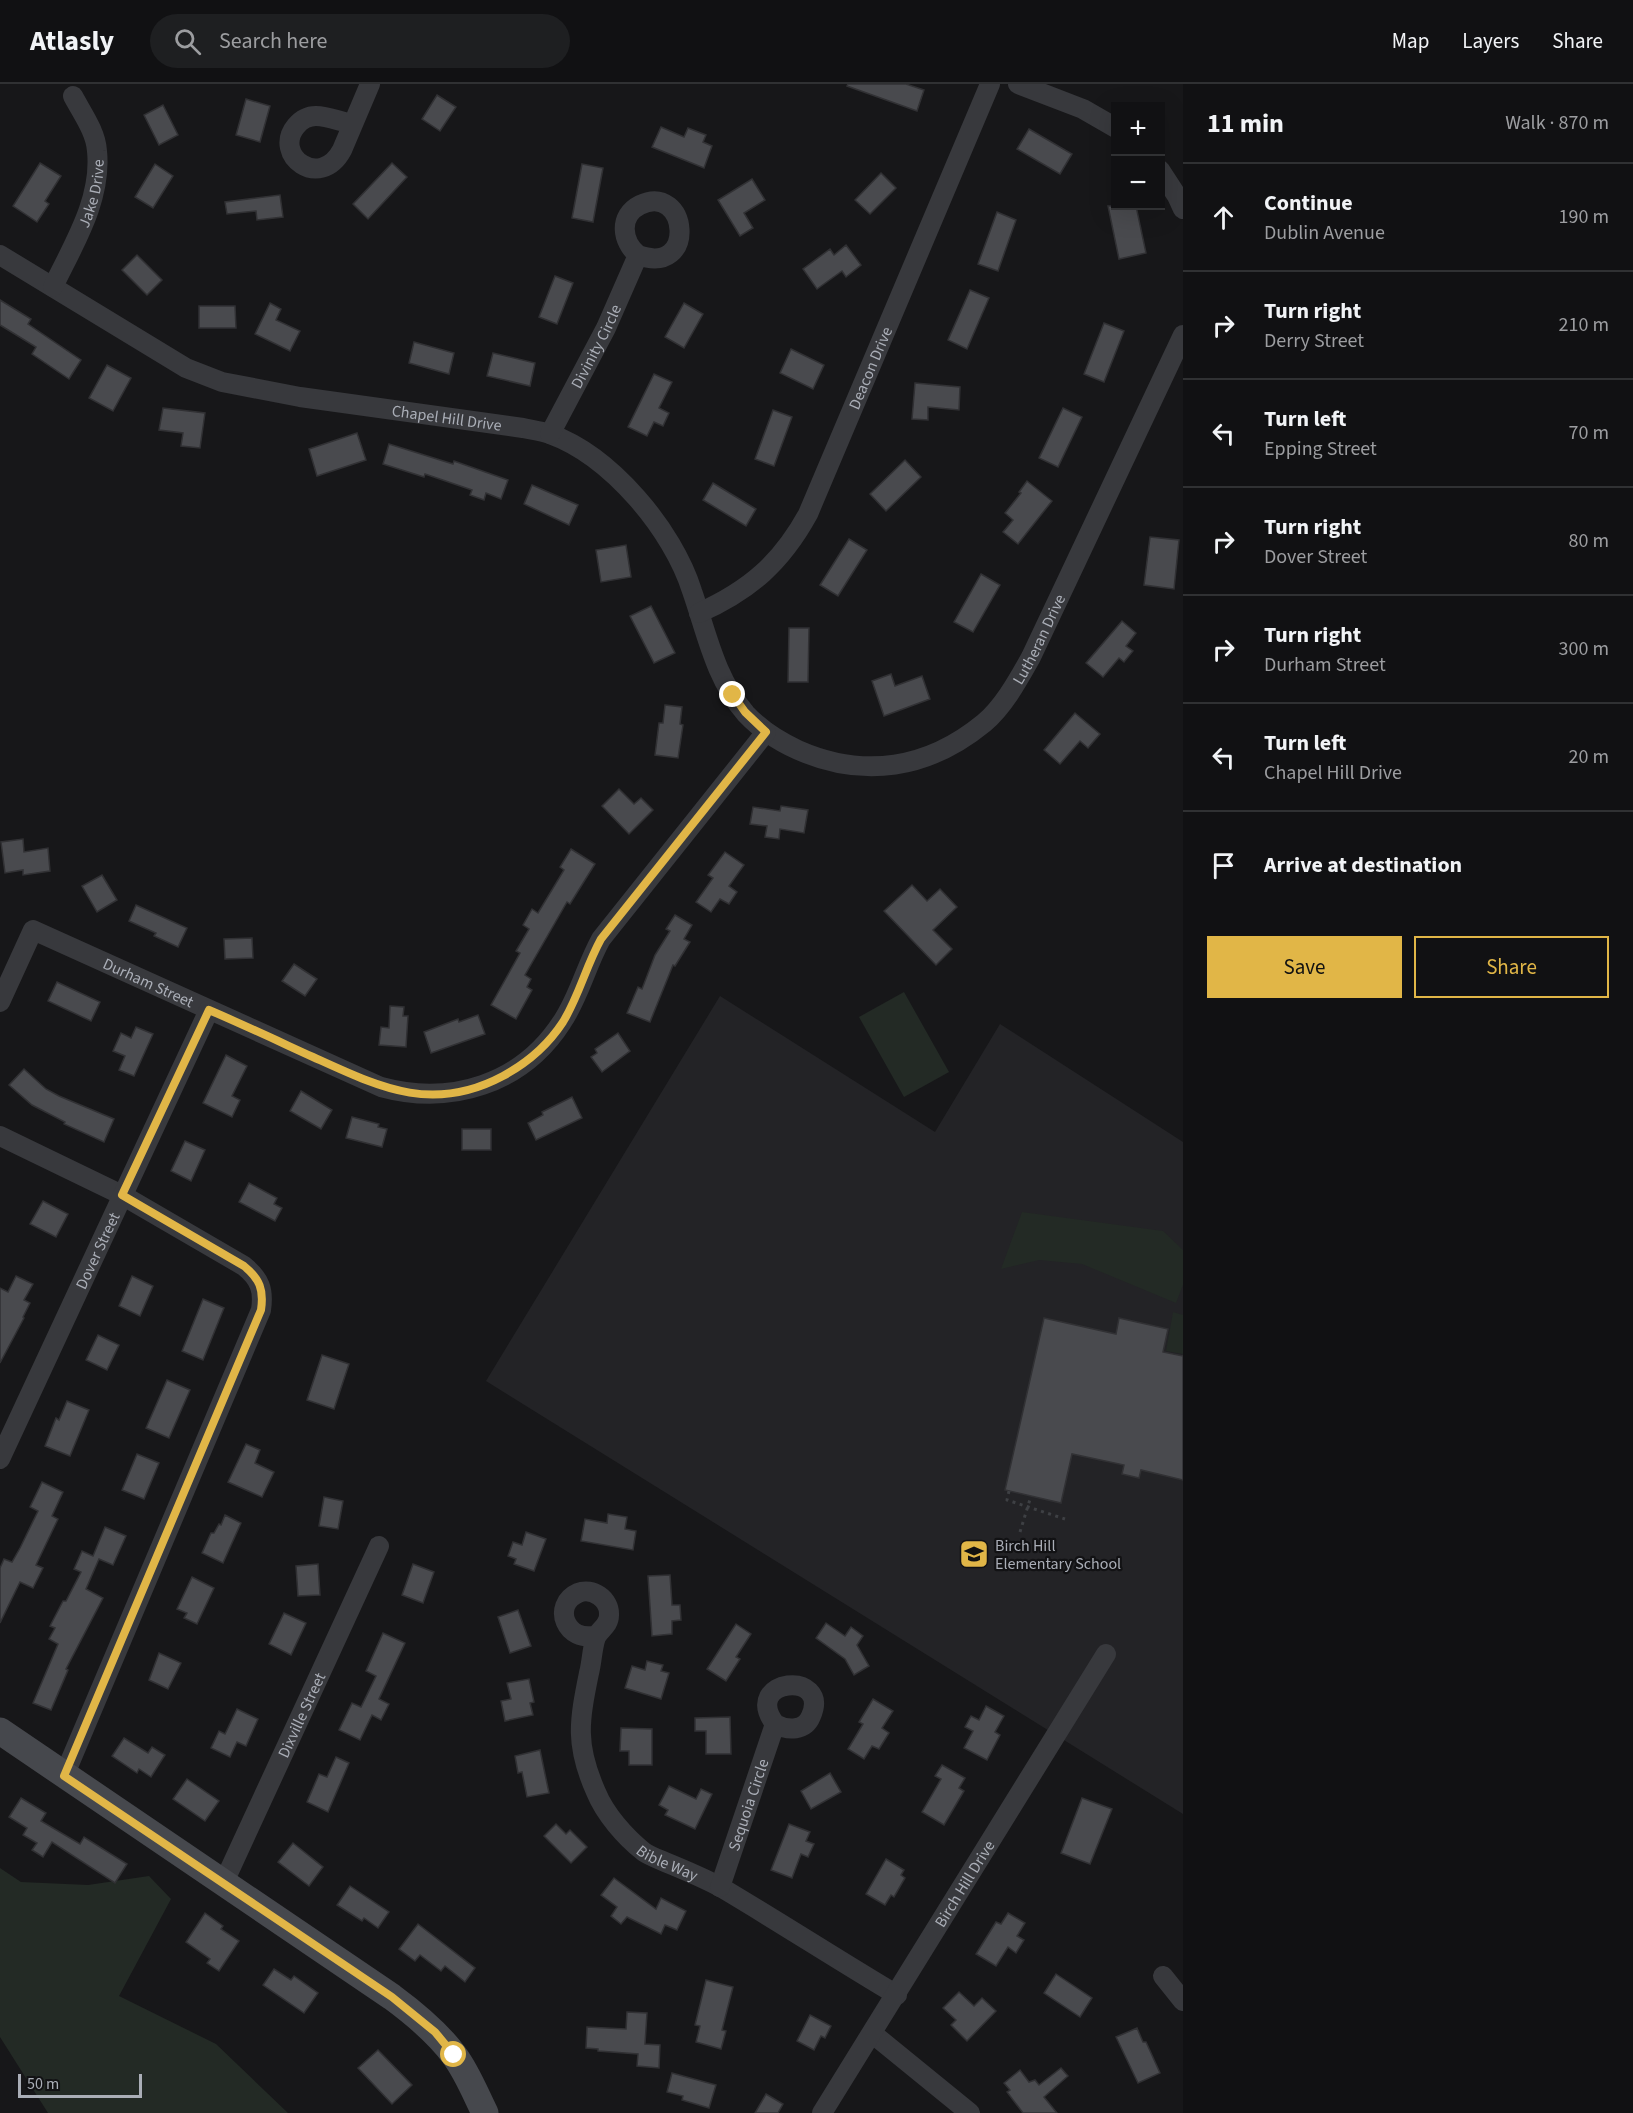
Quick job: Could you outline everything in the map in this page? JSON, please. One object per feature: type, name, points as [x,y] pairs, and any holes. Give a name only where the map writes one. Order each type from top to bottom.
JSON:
[{"type":"street","points":[[353,124],[370,84]]},
{"type":"street","name":"Deacon Drive","points":[[699,613],[741,592],[761,576],[793,541],[808,514],[990,84]]},
{"type":"street","points":[[1018,84],[1083,109],[1111,125]]},
{"type":"street","name":"Jake Drive","points":[[53,287],[84,223],[95,186],[97,150],[91,130],[73,96]]},
{"type":"street","points":[[1165,174],[1179,188],[1183,209]]},
{"type":"street","name":"Chapel Hill Drive","points":[[0,255],[186,368],[222,382],[300,397],[523,428],[550,434],[576,448],[633,492],[664,535],[680,560],[692,588],[712,656],[722,676],[745,712],[766,732]]},
{"type":"street","name":"Divinity Circle","points":[[550,434],[606,328],[638,255]]},
{"type":"street","name":"Lutheran Drive","points":[[766,732],[803,752],[834,763],[856,767],[878,767],[919,760],[935,754],[964,738],[985,722],[1002,703],[1031,657],[1183,335]]},
{"type":"street","name":"Durham Street","points":[[0,1002],[33,930],[366,1081],[398,1092],[420,1094],[458,1092],[496,1079],[532,1057],[562,1023],[601,939],[766,732]]},
{"type":"street","name":"Dover Street","points":[[0,1460],[209,1010]]},
{"type":"street","points":[[0,1136],[122,1195],[244,1266],[254,1274],[261,1285],[263,1298],[261,1310],[64,1776]]},
{"type":"street","name":"Dixville Street","points":[[224,1882],[379,1546]]},
{"type":"street","name":"Bible Way","points":[[597,1635],[580,1717],[580,1740],[596,1794],[611,1817],[646,1853],[720,1887],[897,1995]]},
{"type":"street","name":"Birch Hill Drive","points":[[822,2113],[873,2034],[1106,1654]]},
{"type":"street","name":"Sequoia Circle","points":[[720,1887],[775,1724]]},
{"type":"street","points":[[0,1731],[415,2014],[435,2032],[454,2055],[485,2113]]},
{"type":"street","points":[[1163,1976],[1183,2001]]},
{"type":"street","points":[[873,2034],[970,2113]]},
{"type":"path","points":[[1009,1491],[1007,1500],[1065,1518]]},
{"type":"path","points":[[1020,1532],[1031,1496]]},
{"type":"shaded area","points":[[904,992],[949,1072],[904,1097],[859,1017]]},
{"type":"shaded area","name":"Birch Hill Elementary School","points":[[720,996],[935,1132],[1000,1024],[1183,1142],[1183,1814],[486,1381]]},
{"type":"shaded area","points":[[1022,1212],[1163,1231],[1183,1250],[1183,1285],[1176,1303],[1082,1264],[1039,1260],[1001,1269]]},
{"type":"shaded area","points":[[1173,1312],[1183,1315],[1183,1354],[1166,1351]]},
{"type":"shaded area","points":[[0,1868],[21,1882],[88,1885],[149,1876],[171,1899],[119,1996],[216,2044],[288,2113],[48,2113],[0,2037]]},
{"type":"building","points":[[848,84],[906,84],[924,90],[917,111],[847,86]]},
{"type":"building","points":[[437,95],[456,107],[440,131],[422,119]]},
{"type":"building","points":[[246,99],[270,106],[260,142],[236,135]]},
{"type":"building","points":[[163,105],[178,135],[159,145],[144,115]]},
{"type":"building","points":[[661,127],[684,137],[688,128],[706,135],[703,142],[712,146],[704,168],[652,147]]},
{"type":"building","points":[[1029,129],[1072,154],[1060,174],[1017,149]]},
{"type":"building","points":[[40,163],[61,176],[45,201],[49,204],[37,222],[13,206]]},
{"type":"building","points":[[392,163],[407,177],[368,219],[353,204]]},
{"type":"building","points":[[155,164],[173,176],[153,208],[135,197]]},
{"type":"building","points":[[582,164],[603,168],[593,222],[572,218]]},
{"type":"building","points":[[881,173],[896,188],[870,214],[855,200]]},
{"type":"building","points":[[752,179],[765,200],[744,213],[753,228],[740,236],[718,200]]},
{"type":"building","points":[[280,195],[283,217],[257,220],[256,211],[227,214],[225,202]]},
{"type":"building","points":[[1108,206],[1111,206],[1111,210],[1137,210],[1146,253],[1119,259]]},
{"type":"building","points":[[997,212],[1016,220],[998,271],[978,264]]},
{"type":"building","points":[[846,245],[861,265],[846,277],[842,271],[817,289],[803,269],[830,249],[834,255]]},
{"type":"building","points":[[137,255],[162,280],[147,295],[122,270]]},
{"type":"building","points":[[555,276],[573,283],[557,324],[539,317]]},
{"type":"building","points":[[970,290],[989,298],[967,349],[948,340]]},
{"type":"building","points":[[0,300],[31,319],[28,324],[81,360],[69,379],[32,354],[36,347],[0,325]]},
{"type":"building","points":[[270,303],[281,309],[276,320],[300,331],[290,351],[255,334]]},
{"type":"building","points":[[684,303],[703,314],[684,348],[665,337]]},
{"type":"building","points":[[199,306],[235,306],[236,328],[199,328]]},
{"type":"building","points":[[1104,323],[1124,331],[1104,382],[1084,374]]},
{"type":"building","points":[[414,342],[454,353],[449,374],[409,363]]},
{"type":"building","points":[[791,349],[824,365],[813,389],[780,373]]},
{"type":"building","points":[[493,353],[535,363],[530,386],[487,376]]},
{"type":"building","points":[[107,365],[131,378],[113,411],[89,398]]},
{"type":"building","points":[[654,374],[672,382],[659,408],[669,413],[663,426],[654,422],[647,436],[628,427]]},
{"type":"building","points":[[915,383],[960,387],[959,410],[928,407],[928,420],[912,419]]},
{"type":"building","points":[[163,408],[205,413],[200,448],[181,446],[183,433],[159,430]]},
{"type":"building","points":[[1063,408],[1082,417],[1058,467],[1039,458]]},
{"type":"building","points":[[773,410],[792,417],[774,466],[755,459]]},
{"type":"building","points":[[357,433],[366,460],[317,476],[309,449]]},
{"type":"building","points":[[389,444],[453,464],[454,461],[508,480],[501,499],[486,493],[484,500],[470,495],[472,490],[425,474],[424,477],[383,464]]},
{"type":"building","points":[[905,460],[921,477],[886,511],[870,494]]},
{"type":"building","points":[[1027,481],[1052,501],[1018,544],[1003,532],[1013,520],[1005,513],[1021,493],[1019,492]]},
{"type":"building","points":[[713,483],[756,509],[746,526],[703,500]]},
{"type":"building","points":[[532,485],[578,505],[569,525],[524,504]]},
{"type":"building","points":[[1150,537],[1179,540],[1174,589],[1144,585]]},
{"type":"building","points":[[849,539],[867,550],[838,596],[820,585]]},
{"type":"building","points":[[626,545],[631,577],[601,582],[596,550]]},
{"type":"building","points":[[981,574],[1000,585],[973,632],[954,622]]},
{"type":"building","points":[[651,606],[675,653],[654,663],[630,616]]},
{"type":"building","points":[[1122,621],[1136,633],[1126,646],[1133,651],[1124,662],[1119,658],[1103,677],[1086,663]]},
{"type":"building","points":[[789,628],[809,628],[808,682],[788,682]]},
{"type":"building","points":[[891,674],[895,686],[922,676],[930,699],[884,716],[872,681]]},
{"type":"building","points":[[665,705],[682,707],[680,724],[683,725],[678,758],[655,755],[659,723],[663,723]]},
{"type":"building","points":[[1075,713],[1100,734],[1088,748],[1080,741],[1060,764],[1044,750]]},
{"type":"building","points":[[619,789],[634,804],[641,798],[653,810],[629,834],[602,806]]},
{"type":"building","points":[[781,806],[808,810],[804,833],[780,829],[779,839],[765,837],[767,826],[750,824],[753,807],[780,811]]},
{"type":"building","points":[[23,839],[24,852],[48,848],[50,871],[23,875],[23,870],[5,873],[1,842]]},
{"type":"building","points":[[571,849],[595,864],[570,904],[567,902],[525,975],[531,979],[527,987],[532,990],[516,1019],[491,1005],[520,953],[516,951],[529,929],[523,925],[532,909],[538,913],[564,870],[560,867]]},
{"type":"building","points":[[725,852],[744,865],[729,886],[737,892],[729,904],[720,899],[711,912],[696,902],[713,878],[708,875]]},
{"type":"building","points":[[102,875],[117,900],[97,912],[82,886]]},
{"type":"building","points":[[912,885],[927,901],[940,889],[957,907],[933,930],[952,949],[936,965],[884,911]]},
{"type":"building","points":[[136,905],[187,928],[178,947],[154,936],[156,933],[129,921]]},
{"type":"building","points":[[675,915],[692,925],[684,939],[690,942],[675,966],[673,965],[650,1022],[627,1013],[638,987],[642,989],[655,955],[670,931],[666,929]]},
{"type":"building","points":[[252,938],[253,958],[225,959],[224,939]]},
{"type":"building","points":[[294,964],[317,979],[305,996],[282,981]]},
{"type":"building","points":[[57,982],[100,1002],[91,1021],[48,1001]]},
{"type":"building","points":[[390,1006],[404,1007],[403,1016],[408,1016],[406,1047],[379,1045],[381,1027],[389,1028]]},
{"type":"building","points":[[478,1015],[485,1034],[431,1053],[424,1032],[458,1019],[459,1022]]},
{"type":"building","points":[[136,1027],[153,1034],[134,1076],[119,1070],[125,1056],[113,1051],[121,1033],[131,1038]]},
{"type":"building","points":[[618,1033],[630,1051],[602,1072],[591,1057],[597,1053],[595,1049]]},
{"type":"building","points":[[226,1055],[247,1066],[232,1096],[240,1100],[232,1117],[203,1103]]},
{"type":"building","points":[[24,1069],[46,1089],[114,1119],[104,1142],[64,1124],[65,1122],[32,1105],[9,1085]]},
{"type":"building","points":[[301,1091],[332,1110],[321,1129],[290,1111]]},
{"type":"building","points":[[572,1097],[582,1118],[536,1140],[528,1123],[543,1115],[542,1112]]},
{"type":"building","points":[[352,1117],[379,1124],[378,1127],[387,1129],[382,1147],[346,1138]]},
{"type":"building","points":[[462,1129],[491,1129],[491,1150],[462,1150]]},
{"type":"building","points":[[185,1141],[205,1150],[191,1181],[171,1171]]},
{"type":"building","points":[[249,1183],[277,1198],[274,1204],[282,1208],[275,1221],[239,1202]]},
{"type":"building","points":[[43,1201],[68,1214],[56,1237],[30,1224]]},
{"type":"building","points":[[16,1276],[33,1284],[24,1300],[30,1303],[0,1363],[0,1288],[8,1292]]},
{"type":"building","points":[[132,1276],[153,1286],[140,1316],[119,1306]]},
{"type":"building","points":[[203,1299],[224,1308],[203,1360],[182,1351]]},
{"type":"building","points":[[1044,1318],[1116,1334],[1119,1318],[1168,1329],[1163,1352],[1183,1356],[1183,1480],[1141,1470],[1139,1478],[1122,1474],[1124,1465],[1072,1454],[1061,1503],[1005,1490]]},
{"type":"building","points":[[98,1335],[119,1345],[107,1370],[86,1360]]},
{"type":"building","points":[[322,1355],[349,1364],[334,1409],[307,1400]]},
{"type":"building","points":[[167,1380],[190,1390],[169,1438],[146,1428]]},
{"type":"building","points":[[67,1401],[89,1410],[70,1456],[45,1446],[56,1418],[59,1420]]},
{"type":"building","points":[[246,1444],[260,1450],[255,1463],[274,1472],[262,1497],[228,1482]]},
{"type":"building","points":[[137,1454],[159,1463],[144,1499],[122,1490]]},
{"type":"building","points":[[42,1482],[63,1492],[52,1516],[58,1519],[36,1565],[43,1568],[33,1588],[20,1582],[0,1623],[0,1568],[4,1559],[12,1562],[20,1548],[38,1511],[30,1507]]},
{"type":"building","points":[[324,1497],[343,1501],[338,1529],[319,1526]]},
{"type":"building","points":[[608,1514],[627,1517],[625,1529],[636,1531],[633,1550],[581,1541],[585,1519],[607,1523]]},
{"type":"building","points":[[225,1515],[241,1523],[223,1563],[202,1553],[211,1533],[214,1533],[219,1524],[221,1525]]},
{"type":"building","points":[[105,1527],[126,1536],[113,1565],[99,1559],[86,1589],[103,1598],[66,1669],[68,1670],[51,1710],[33,1703],[58,1644],[49,1639],[55,1628],[50,1626],[81,1572],[74,1569],[82,1551],[93,1556]]},
{"type":"building","points":[[526,1532],[546,1539],[534,1571],[514,1564],[516,1559],[508,1556],[513,1542],[522,1545]]},
{"type":"building","points":[[318,1564],[320,1595],[298,1596],[296,1566]]},
{"type":"building","points":[[413,1564],[434,1572],[423,1603],[402,1595]]},
{"type":"building","points":[[670,1575],[672,1605],[680,1605],[681,1620],[672,1621],[672,1634],[652,1636],[648,1576]]},
{"type":"building","points":[[192,1577],[214,1588],[197,1624],[184,1618],[187,1613],[177,1609]]},
{"type":"building","points":[[518,1610],[531,1646],[510,1653],[498,1617]]},
{"type":"building","points":[[284,1613],[306,1623],[291,1655],[269,1644]]},
{"type":"building","points":[[826,1623],[845,1636],[851,1627],[863,1636],[857,1645],[869,1666],[854,1675],[845,1659],[816,1638]]},
{"type":"building","points":[[736,1624],[751,1634],[736,1657],[740,1659],[726,1681],[707,1669]]},
{"type":"building","points":[[383,1633],[405,1643],[379,1699],[389,1704],[381,1720],[372,1715],[360,1740],[339,1730],[352,1703],[361,1707],[376,1676],[366,1671]]},
{"type":"building","points":[[159,1653],[181,1663],[168,1689],[149,1680]]},
{"type":"building","points":[[647,1661],[663,1665],[661,1671],[669,1673],[661,1699],[625,1688],[632,1666],[645,1670]]},
{"type":"building","points":[[529,1679],[534,1702],[530,1703],[533,1715],[505,1721],[501,1701],[511,1699],[507,1683]]},
{"type":"building","points":[[873,1699],[893,1711],[882,1728],[889,1733],[879,1749],[872,1746],[864,1759],[848,1749],[863,1724],[859,1722]]},
{"type":"building","points":[[986,1706],[1004,1716],[995,1732],[1000,1735],[987,1760],[964,1748],[973,1731],[965,1727],[971,1716],[979,1720]]},
{"type":"building","points":[[237,1709],[258,1719],[246,1746],[237,1742],[230,1757],[211,1748],[219,1731],[225,1734]]},
{"type":"building","points":[[730,1717],[731,1754],[706,1754],[706,1731],[695,1731],[695,1718]]},
{"type":"building","points":[[621,1728],[652,1729],[652,1765],[629,1765],[629,1751],[620,1751]]},
{"type":"building","points":[[124,1738],[148,1753],[152,1747],[165,1755],[151,1777],[139,1769],[137,1773],[112,1756]]},
{"type":"building","points":[[540,1750],[549,1793],[527,1797],[522,1772],[518,1773],[515,1756]]},
{"type":"building","points":[[336,1757],[349,1763],[328,1812],[307,1802],[319,1774],[327,1777]]},
{"type":"building","points":[[942,1765],[965,1778],[959,1788],[964,1791],[944,1825],[922,1812],[941,1779],[935,1776]]},
{"type":"building","points":[[830,1773],[841,1792],[811,1809],[801,1791]]},
{"type":"building","points":[[187,1779],[219,1801],[205,1821],[173,1799]]},
{"type":"building","points":[[669,1786],[696,1799],[701,1789],[712,1794],[695,1829],[665,1815],[668,1810],[659,1805]]},
{"type":"building","points":[[21,1798],[46,1813],[41,1821],[80,1844],[84,1837],[127,1864],[115,1883],[52,1842],[43,1857],[32,1850],[37,1843],[23,1835],[27,1828],[9,1817]]},
{"type":"building","points":[[1082,1798],[1112,1809],[1090,1864],[1061,1853]]},
{"type":"building","points":[[556,1824],[566,1834],[570,1830],[587,1847],[571,1863],[544,1836]]},
{"type":"building","points":[[789,1824],[810,1832],[806,1841],[814,1844],[808,1857],[801,1854],[792,1878],[771,1870]]},
{"type":"building","points":[[293,1843],[323,1867],[309,1886],[278,1862]]},
{"type":"building","points":[[886,1859],[904,1870],[901,1875],[905,1878],[894,1897],[891,1895],[885,1905],[866,1894]]},
{"type":"building","points":[[614,1878],[656,1909],[661,1898],[686,1911],[677,1930],[665,1925],[661,1934],[627,1917],[621,1924],[611,1916],[617,1907],[601,1895]]},
{"type":"building","points":[[350,1886],[389,1912],[378,1928],[364,1918],[362,1921],[337,1905]]},
{"type":"building","points":[[205,1913],[223,1926],[221,1929],[239,1941],[219,1971],[207,1963],[210,1959],[186,1942]]},
{"type":"building","points":[[1008,1913],[1025,1923],[1017,1936],[1024,1940],[1016,1953],[1008,1947],[996,1966],[976,1954],[996,1922],[1001,1924]]},
{"type":"building","points":[[418,1924],[475,1968],[465,1982],[445,1966],[441,1971],[420,1955],[415,1961],[399,1949]]},
{"type":"building","points":[[274,1969],[291,1980],[294,1976],[318,1993],[304,2013],[263,1985]]},
{"type":"building","points":[[1056,1974],[1092,1998],[1080,2017],[1044,1993]]},
{"type":"building","points":[[706,1980],[733,1987],[722,2030],[726,2031],[721,2049],[696,2042],[700,2026],[695,2025]]},
{"type":"building","points":[[959,1992],[974,2006],[982,1998],[996,2011],[967,2041],[951,2025],[956,2020],[943,2008]]},
{"type":"building","points":[[627,2012],[647,2013],[645,2044],[660,2045],[659,2068],[637,2066],[638,2054],[586,2048],[587,2027],[626,2029]]},
{"type":"building","points":[[810,2015],[831,2026],[825,2038],[821,2036],[814,2050],[797,2041]]},
{"type":"building","points":[[1137,2028],[1160,2073],[1138,2083],[1116,2037]]},
{"type":"building","points":[[378,2050],[412,2085],[392,2104],[358,2068]]},
{"type":"building","points":[[1061,2068],[1068,2076],[1044,2097],[1057,2113],[1023,2113],[1007,2092],[1010,2090],[1004,2083],[1020,2070],[1029,2082],[1035,2080],[1039,2085]]},
{"type":"building","points":[[672,2073],[716,2085],[709,2108],[682,2100],[683,2096],[667,2092]]},
{"type":"building","points":[[766,2094],[783,2104],[778,2113],[755,2113]]},
{"type":"place","name":"Birch Hill Elementary School","points":[[974,1554]]},
{"type":"route","points":[[454,2055],[435,2032],[392,1997],[64,1776],[261,1310],[263,1298],[261,1285],[254,1274],[244,1266],[122,1195],[209,1010],[366,1081],[398,1092],[438,1094],[477,1088],[516,1069],[532,1057],[562,1023],[601,939],[766,732],[745,712],[733,695]]}]
